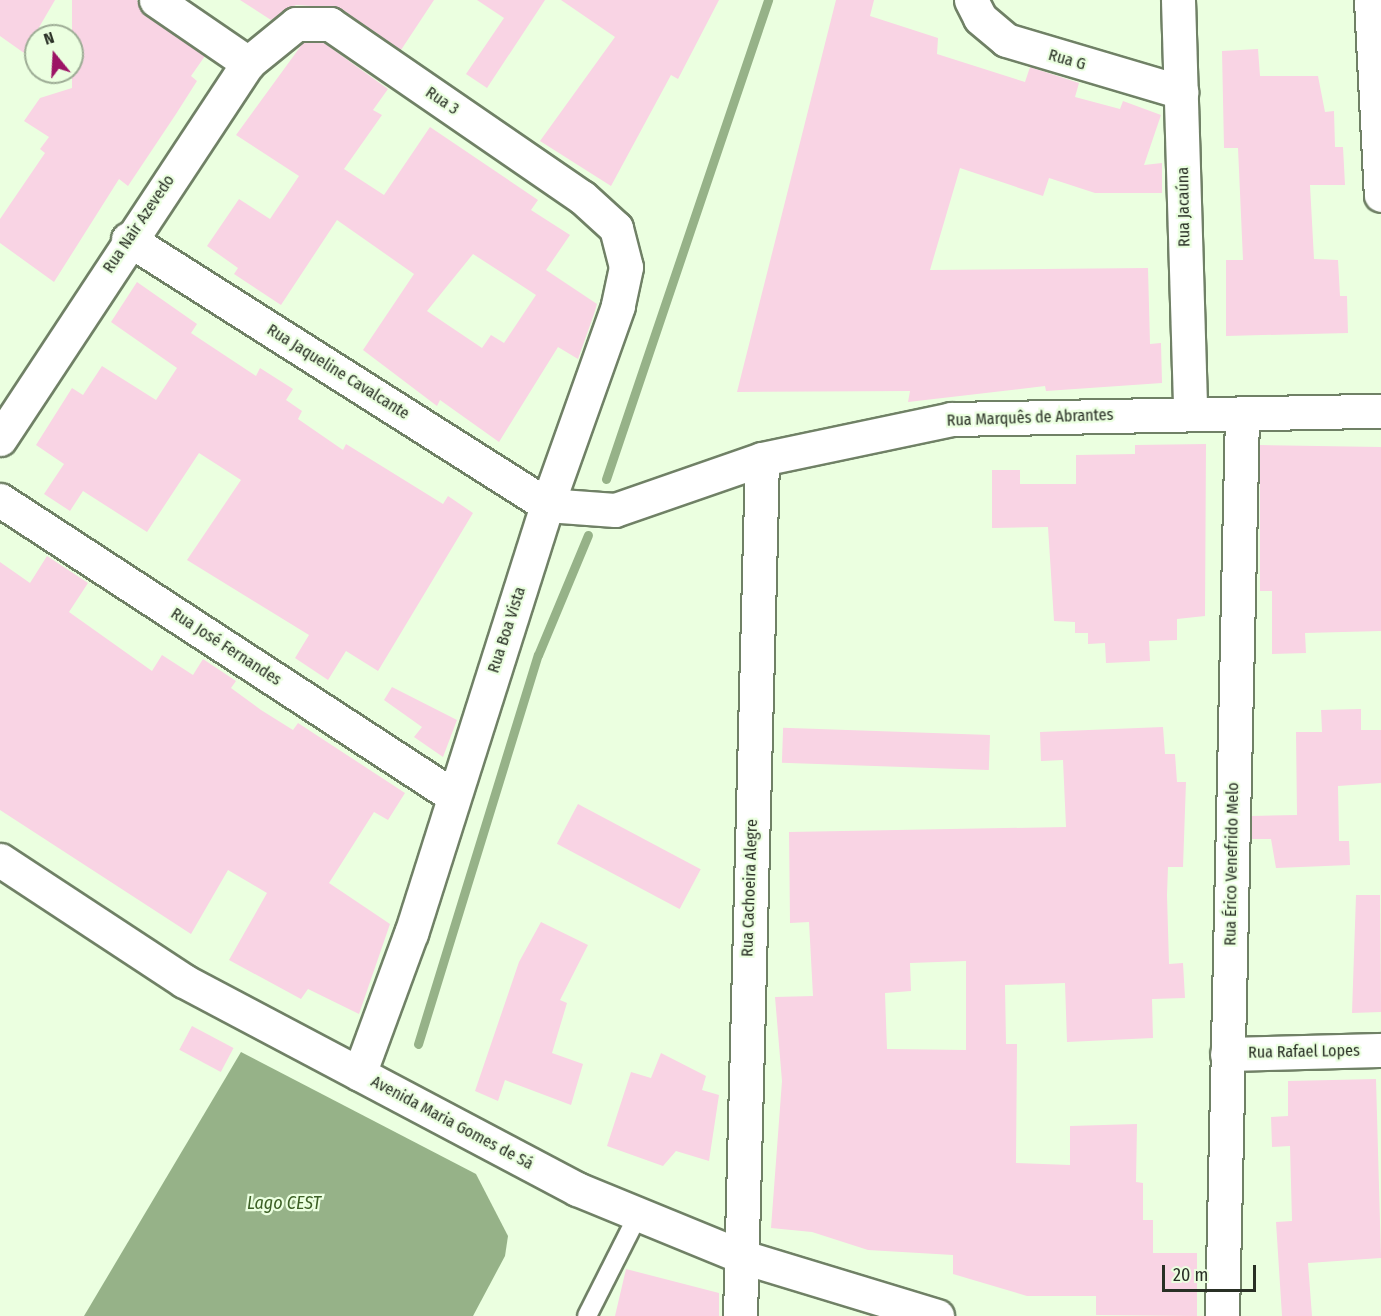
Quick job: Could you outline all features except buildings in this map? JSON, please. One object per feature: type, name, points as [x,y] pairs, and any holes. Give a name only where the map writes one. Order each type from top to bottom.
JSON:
[{"type":"street","points":[[156,0],[248,63]]},
{"type":"street","name":"Rua G","points":[[971,0],[980,18],[1006,40],[1181,92]]},
{"type":"street","name":"Rua Jacaúna","points":[[1178,0],[1191,414]]},
{"type":"street","points":[[1371,0],[1381,195]]},
{"type":"street","name":"Rua Nair Azevedo","points":[[0,440],[128,238],[248,63],[296,24]]},
{"type":"street","name":"Rua 3","points":[[296,24],[330,24],[582,197]]},
{"type":"street","name":"Rua Boa Vista","points":[[359,1074],[411,933],[452,795],[547,506],[618,306],[626,267],[616,228],[582,197]]},
{"type":"street","name":"Rua Jaqueline Cavalcante","points":[[128,238],[547,506]]},
{"type":"street","name":"Rua Marquês de Abrantes","points":[[547,506],[615,510],[762,459],[951,419],[1381,411]]},
{"type":"street","name":"Rua Érico Venefrido Melo","points":[[1222,1316],[1242,412]]},
{"type":"street","name":"Rua Cachoeira Alegre","points":[[740,1316],[762,459]]},
{"type":"street","name":"Rua José Fernandes","points":[[0,500],[452,795]]},
{"type":"street","name":"Avenida Maria Gomes de Sá","points":[[0,860],[184,981],[359,1074],[638,1217],[740,1256],[937,1316]]},
{"type":"street","name":"Rua Rafael Lopes","points":[[1227,1054],[1381,1050]]},
{"type":"lane","points":[[587,1316],[638,1217]]},
{"type":"water","name":"Lago CEST","points":[[241,1052],[476,1174],[508,1236],[505,1256],[473,1316],[84,1316]]},
{"type":"waterway","points":[[606,479],[768,0]]},
{"type":"waterway","points":[[418,1044],[538,655],[588,535]]}]
